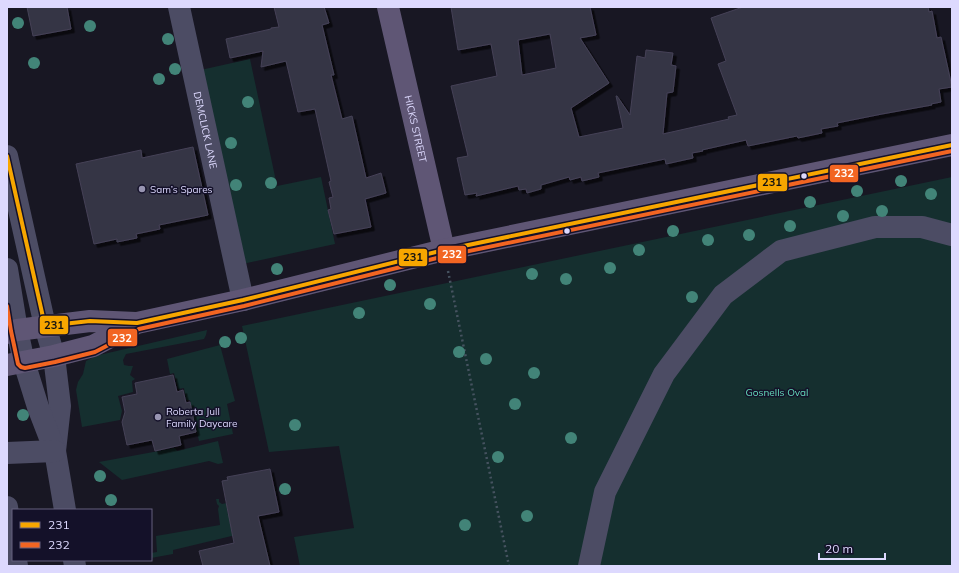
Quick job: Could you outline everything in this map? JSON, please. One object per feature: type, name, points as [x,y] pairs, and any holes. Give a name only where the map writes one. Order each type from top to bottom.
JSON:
[{"type":"main road","name":"HICKS STREET","points":[[388,7],[444,250]]},
{"type":"main road","points":[[15,363],[54,356],[93,346],[137,323],[243,300],[444,250],[952,145]]},
{"type":"main road","points":[[12,331],[90,320],[137,323]]},
{"type":"street","name":"DEMCLICK LANE","points":[[179,7],[243,300]]},
{"type":"street","points":[[7,156],[45,326],[54,356],[60,406],[55,451]]},
{"type":"street","points":[[589,566],[605,492],[664,374],[723,295],[781,251],[875,227],[922,227],[952,235]]},
{"type":"street","points":[[7,269],[15,363],[38,407],[55,451],[65,509]]},
{"type":"street","points":[[7,453],[55,451]]},
{"type":"street","points":[[7,507],[12,538]]},
{"type":"path","points":[[444,250],[509,566]]},
{"type":"green space","points":[[250,59],[277,186],[321,177],[335,244],[238,265],[196,71]]},
{"type":"green space","name":"Gosnells Oval","points":[[952,177],[952,566],[300,566],[294,537],[354,528],[339,446],[269,452],[242,326]]},
{"type":"green space","points":[[207,330],[204,339],[126,354],[123,360],[124,365],[133,366],[130,375],[135,379],[132,381],[133,392],[118,396],[122,411],[120,420],[82,427],[76,390],[78,382],[83,374],[86,361],[95,356]]},
{"type":"green space","points":[[220,345],[235,401],[227,404],[233,434],[199,441],[190,400],[186,400],[184,388],[178,389],[174,373],[170,374],[167,359]]},
{"type":"green space","points":[[218,441],[223,463],[218,464],[209,461],[122,480],[99,462],[175,448],[177,451]]},
{"type":"green space","points":[[216,499],[219,499],[219,502],[222,504],[227,503],[228,515],[233,514],[240,534],[173,550],[173,554],[152,558],[152,553],[157,552],[156,536],[220,525],[219,506]]},
{"type":"building","points":[[27,7],[67,7],[71,29],[33,36]]},
{"type":"building","points":[[274,7],[324,7],[329,23],[322,25],[334,75],[331,75],[342,119],[352,116],[366,178],[381,173],[386,193],[365,199],[371,227],[334,234],[328,210],[331,209],[329,198],[333,197],[329,182],[331,181],[315,109],[298,112],[286,61],[261,67],[263,51],[230,58],[226,39],[279,27]]},
{"type":"building","points":[[451,7],[590,7],[596,35],[580,38],[609,83],[571,108],[579,137],[623,128],[616,96],[630,115],[637,56],[645,58],[646,50],[673,53],[671,65],[676,66],[673,92],[667,93],[663,134],[729,119],[728,117],[737,115],[718,64],[726,61],[711,18],[743,7],[928,7],[929,12],[932,11],[937,38],[941,37],[952,87],[939,89],[941,102],[837,123],[838,126],[821,129],[822,133],[798,138],[797,136],[748,146],[746,140],[692,153],[693,158],[666,164],[665,159],[598,173],[599,177],[582,181],[581,177],[570,180],[569,177],[541,185],[541,189],[527,193],[526,189],[519,190],[518,186],[476,196],[477,193],[465,195],[457,158],[468,156],[451,86],[497,76],[491,44],[458,50]],"holes":[[[550,34],[556,68],[522,75],[518,40]]]},
{"type":"building","name":"Sam’s Spares","points":[[193,147],[208,215],[159,225],[160,229],[136,234],[137,238],[117,242],[117,239],[94,244],[76,164],[141,150],[142,158]]},
{"type":"building","name":"Roberta Jull Family Daycare","points":[[173,375],[177,392],[183,390],[186,403],[190,402],[196,432],[179,436],[181,445],[155,451],[152,440],[127,445],[122,422],[125,412],[122,397],[137,394],[135,383]]},
{"type":"building","points":[[270,469],[279,512],[258,516],[270,566],[203,566],[199,551],[234,543],[222,481],[228,480],[227,477]]},
{"type":"transit line","name":"231","points":[[7,156],[45,326],[90,321],[137,323],[243,300],[444,250],[952,145]]},
{"type":"transit line","name":"232","points":[[7,306],[18,364],[25,368],[95,352],[139,329],[244,306],[445,256],[952,151]]},
{"type":"place","name":"Sam’s Spares","points":[[142,189]]},
{"type":"place","name":"Roberta Jull Family Daycare","points":[[158,417]]}]
